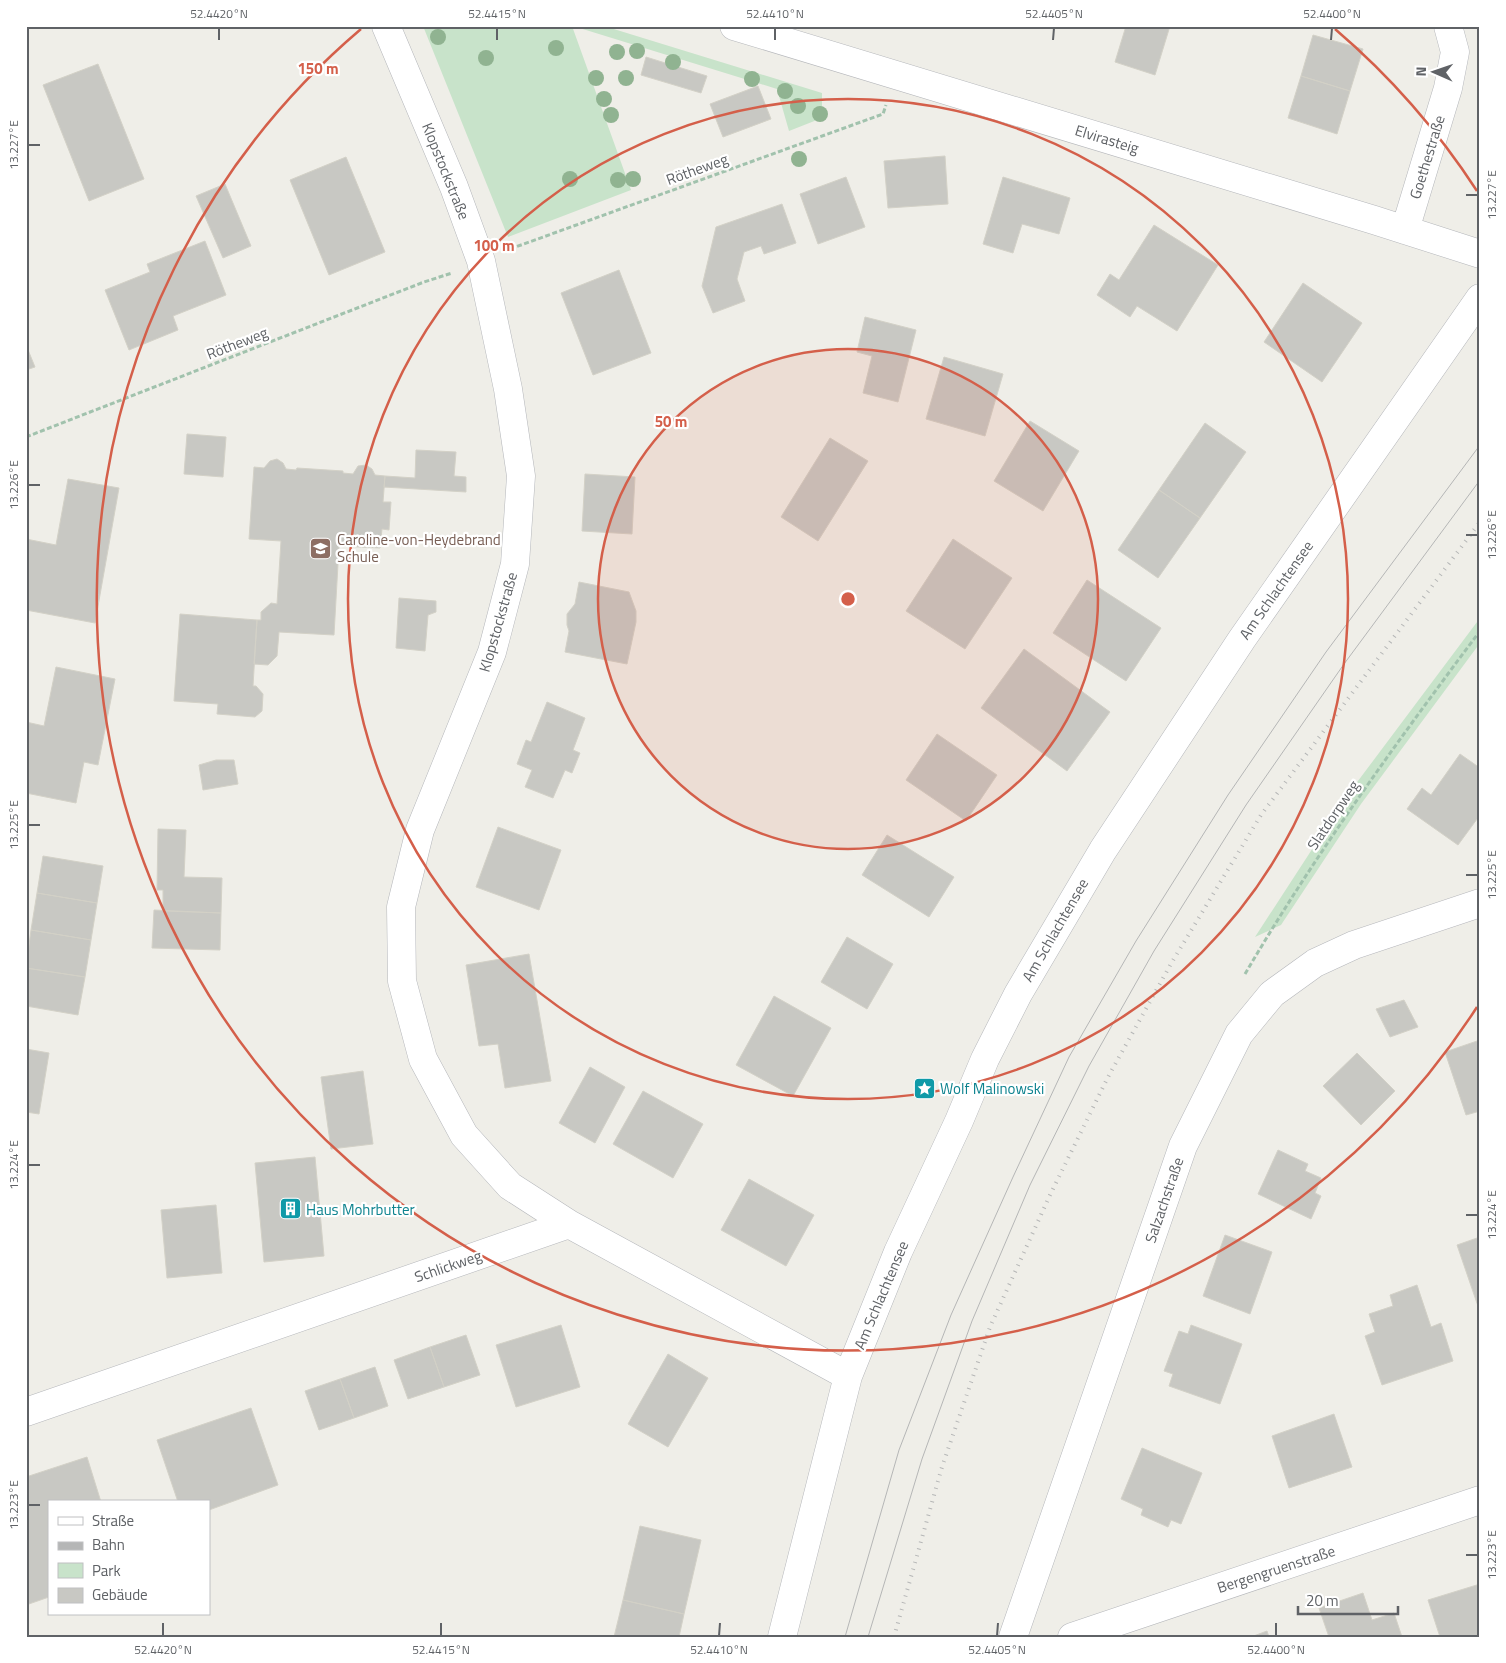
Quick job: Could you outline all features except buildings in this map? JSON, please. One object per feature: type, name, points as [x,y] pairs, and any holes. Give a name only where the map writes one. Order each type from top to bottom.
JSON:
[{"type":"street","name":"Klopstockstraße","points":[[386,26],[454,188],[481,261],[508,389],[521,476],[515,564],[492,652],[420,830],[401,907],[402,981],[423,1059],[464,1135],[510,1186],[569,1224]]},
{"type":"street","name":"Elvirasteig","points":[[734,26],[1480,254]]},
{"type":"street","name":"Goethestraße","points":[[1405,230],[1448,88],[1455,52],[1448,26]]},
{"type":"street","name":"Am Schlachtensee","points":[[782,1637],[848,1376],[898,1252],[959,1122],[985,1059],[1018,994],[1108,842],[1242,639],[1480,298]]},
{"type":"street","name":"Salzachstraße","points":[[1013,1637],[1183,1146],[1239,1034],[1272,994],[1315,963],[1354,944],[1480,903]]},
{"type":"street","points":[[569,1224],[848,1376]]},
{"type":"street","name":"Schlickweg","points":[[26,1412],[569,1224]]},
{"type":"street","name":"Bergengruenstraße","points":[[1072,1637],[1480,1500]]},
{"type":"path","name":"Rötheweg","points":[[506,250],[883,114],[888,102]]},
{"type":"path","name":"Rötheweg","points":[[26,437],[424,282],[457,271]]},
{"type":"path","name":"Slatdorpweg","points":[[1242,979],[1276,922],[1350,808],[1480,631]]},
{"type":"green space","points":[[423,26],[572,26],[631,190],[508,237]]},
{"type":"green space","points":[[573,26],[604,26],[822,93],[822,118],[789,131],[777,89]]},
{"type":"green space","points":[[1480,618],[1480,643],[1361,804],[1281,925],[1255,937],[1346,797]]},
{"type":"tram line","points":[[845,1637],[899,1450],[951,1315],[1069,1057],[1136,941],[1228,795],[1326,652],[1480,445]]},
{"type":"tram line","points":[[868,1637],[922,1459],[972,1321],[1030,1185],[1089,1066],[1154,951],[1246,805],[1344,664],[1480,480]]},
{"type":"railway","points":[[894,1637],[942,1467],[990,1327],[1050,1195],[1108,1077],[1172,962],[1261,815],[1480,522]]},
{"type":"place","name":"Caroline-von-Heydebrand Schule","points":[[321,548]]},
{"type":"place","name":"Wolf Malinowski","points":[[924,1088]]},
{"type":"place","name":"Haus Mohrbutter","points":[[290,1209]]}]
